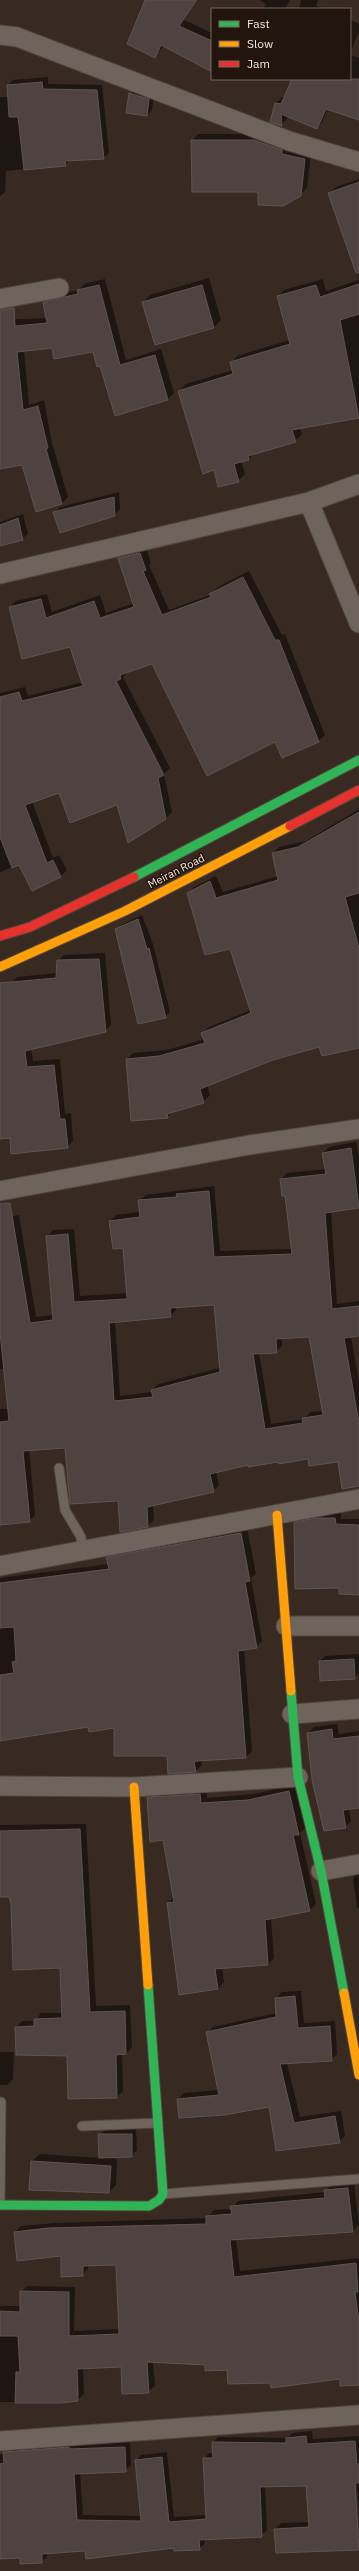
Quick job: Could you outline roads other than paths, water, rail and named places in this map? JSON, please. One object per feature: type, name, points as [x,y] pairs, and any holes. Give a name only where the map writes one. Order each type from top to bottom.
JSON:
[{"type":"street","points":[[0,35],[17,37],[289,142],[359,162]]},
{"type":"street","points":[[0,299],[60,288]]},
{"type":"street","points":[[0,574],[310,502],[359,484]]},
{"type":"street","points":[[310,502],[359,623]]},
{"type":"street","name":"Meiran Road","points":[[0,936],[30,926],[123,883],[359,760]]},
{"type":"street","name":"Meiran Road","points":[[0,967],[125,911],[359,790]]},
{"type":"street","points":[[0,1191],[249,1145],[359,1129]]},
{"type":"street","points":[[0,1566],[82,1552],[359,1499]]},
{"type":"street","points":[[276,1515],[298,1777],[321,1871],[359,2075]]},
{"type":"street","points":[[286,1626],[359,1626]]},
{"type":"street","points":[[292,1714],[359,1710]]},
{"type":"street","points":[[0,1786],[134,1787],[298,1777]]},
{"type":"street","points":[[0,2205],[149,2206],[159,2200],[163,2194],[134,1787]]},
{"type":"street","points":[[321,1871],[359,1864]]},
{"type":"street","points":[[0,2441],[359,2415]]},
{"type":"lane","points":[[59,1468],[65,1510],[81,1537],[82,1552]]},
{"type":"lane","points":[[0,2205],[2,2102]]},
{"type":"lane","points":[[82,2126],[158,2123]]},
{"type":"lane","points":[[163,2194],[359,2179]]}]
